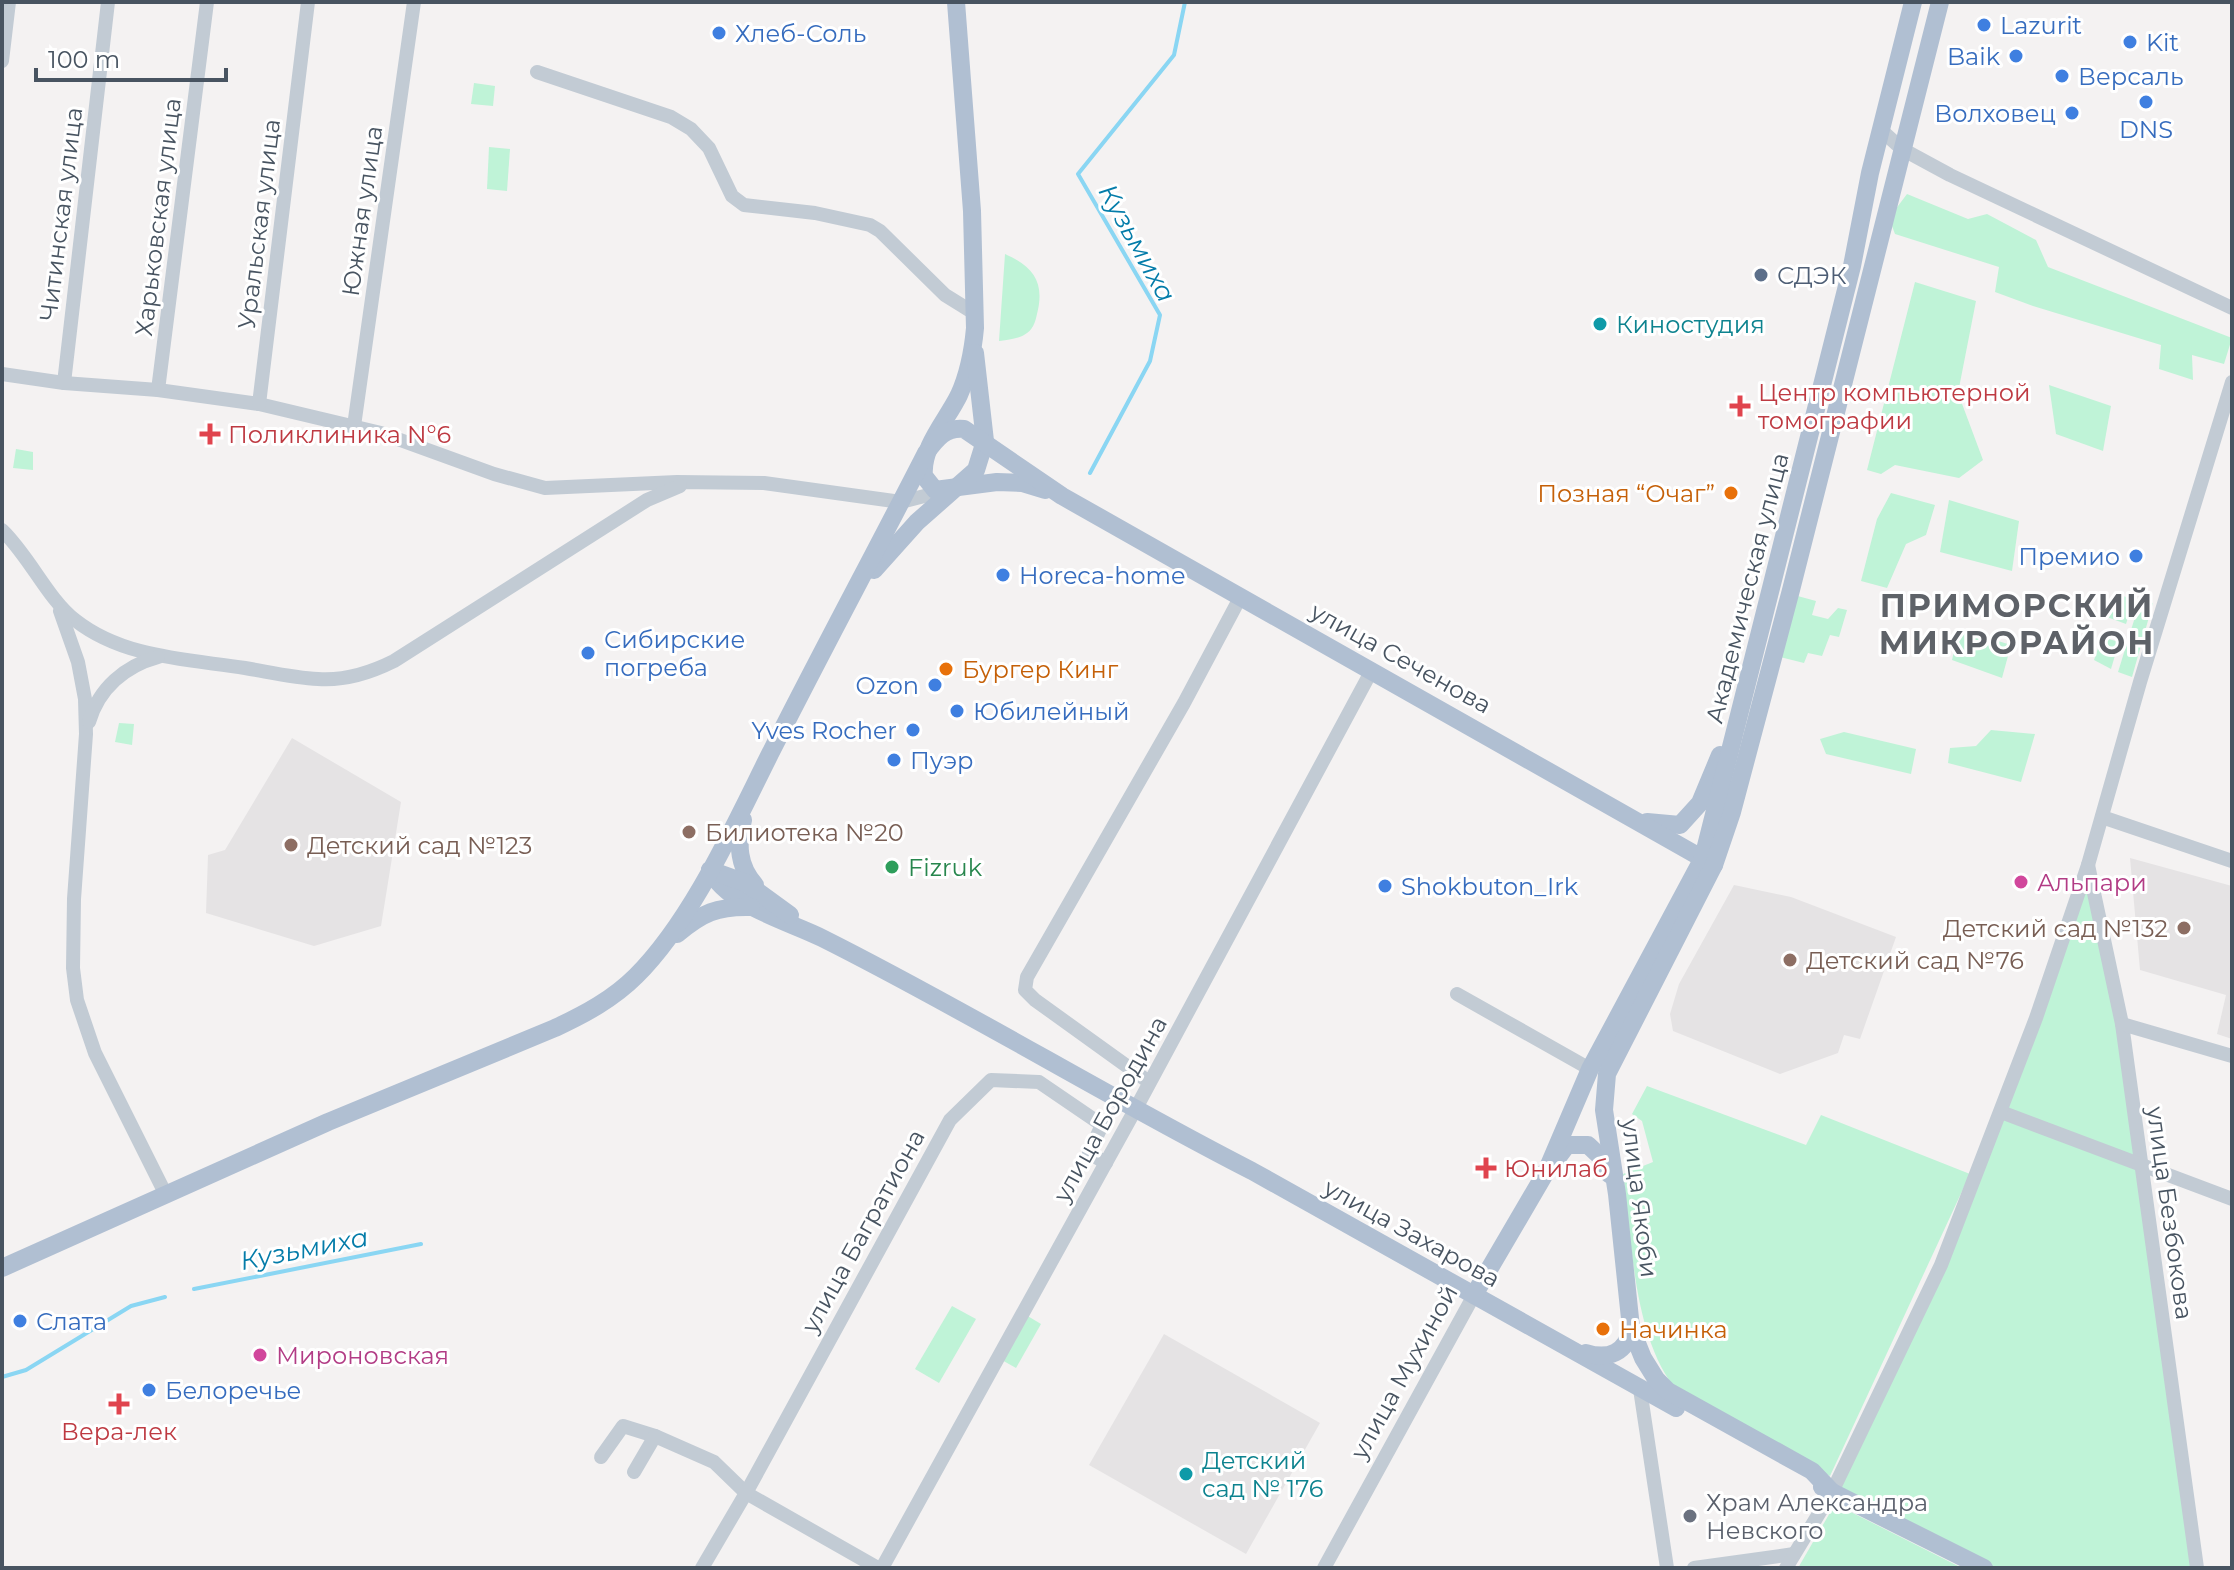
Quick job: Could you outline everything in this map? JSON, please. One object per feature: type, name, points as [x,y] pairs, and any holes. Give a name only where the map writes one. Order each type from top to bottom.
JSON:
[{"type":"main road","points":[[836,624],[894,546],[937,503],[972,476],[979,464],[977,437],[982,410],[973,346],[972,211],[956,2]]},
{"type":"main road","name":"Академическая улица","points":[[1708,862],[1745,693],[1852,266],[1913,2]]},
{"type":"main road","points":[[1708,862],[1732,812],[1940,2]]},
{"type":"main road","points":[[2,1268],[355,1110],[584,1014],[613,996],[637,975],[659,948],[710,870],[836,624],[960,393],[973,346]]},
{"type":"main road","points":[[982,410],[1004,451],[1020,466]]},
{"type":"main road","points":[[956,487],[935,490],[924,476],[925,459],[931,445],[949,430],[960,428],[977,437]]},
{"type":"main road","name":"улица Сеченова","points":[[977,437],[1062,496],[1708,862]]},
{"type":"main road","name":"улица Сеченова","points":[[956,487],[1022,483],[1062,496]]},
{"type":"main road","points":[[1636,820],[1680,825],[1700,803],[1745,693]]},
{"type":"main road","points":[[659,948],[711,911],[758,900],[740,857],[739,837],[748,798]]},
{"type":"main road","name":"улица Мухиной","points":[[1474,1295],[1546,1172],[1708,862]]},
{"type":"main road","name":"улица Захарова","points":[[710,870],[715,881],[726,891],[758,900],[1135,1110],[1252,1171],[1640,1389],[1832,1492],[1984,1568]]},
{"type":"main road","name":"улица Якоби","points":[[1599,1071],[1617,1194],[1631,1328],[1643,1358],[1668,1391],[1812,1471],[1832,1492]]},
{"type":"main road","points":[[1546,1172],[1567,1145],[1588,1145],[1604,1160],[1617,1194]]},
{"type":"main road","points":[[1568,1347],[1607,1357],[1620,1351],[1629,1339],[1631,1328]]},
{"type":"street","points":[[2,61],[9,2]]},
{"type":"street","name":"Читинская улица","points":[[64,383],[108,2]]},
{"type":"street","name":"Харьковская улица","points":[[158,390],[207,2]]},
{"type":"street","name":"Уральская улица","points":[[259,404],[308,2]]},
{"type":"street","name":"Южная улица","points":[[354,426],[414,2]]},
{"type":"street","points":[[537,72],[671,117],[691,129],[709,148],[732,196],[744,205],[815,213],[870,225],[880,231],[945,295],[974,313]]},
{"type":"street","points":[[1881,130],[1902,149],[1977,188],[2230,306]]},
{"type":"street","points":[[2,374],[259,404],[381,433],[494,474],[545,488],[764,483],[901,502],[956,487]]},
{"type":"street","name":"улица Безбокова","points":[[1786,1568],[1832,1492],[1941,1265],[2001,1112],[2088,865],[2232,382]]},
{"type":"street","points":[[2,530],[26,555],[73,619],[96,635],[159,657],[317,679],[353,677],[374,672],[394,661],[647,500],[688,483]]},
{"type":"street","points":[[54,596],[78,662],[85,699],[86,734],[74,899],[73,968],[77,1000],[95,1053],[166,1195]]},
{"type":"street","points":[[1149,1082],[1035,1000],[1025,990],[1027,977],[1241,596]]},
{"type":"street","points":[[86,734],[93,710],[106,689],[138,663],[159,657]]},
{"type":"street","name":"улица Бородина","points":[[880,1568],[1106,1163],[1372,670]]},
{"type":"street","points":[[2102,817],[2232,861]]},
{"type":"street","name":"улица Безбокова","points":[[2088,865],[2122,1024],[2197,1568]]},
{"type":"street","points":[[1457,994],[1599,1071]]},
{"type":"street","points":[[2122,1024],[2232,1056]]},
{"type":"street","name":"улица Багратиона","points":[[702,1568],[950,1120],[991,1080],[1039,1082],[1102,1125],[1089,1153],[1106,1163]]},
{"type":"street","points":[[2001,1112],[2232,1199]]},
{"type":"street","name":"улица Мухиной","points":[[1324,1568],[1474,1295]]},
{"type":"street","points":[[1640,1389],[1667,1568]]},
{"type":"street","points":[[601,1457],[623,1426],[655,1436],[714,1462],[746,1493],[880,1568]]},
{"type":"street","points":[[634,1472],[655,1436]]},
{"type":"street","points":[[1694,1568],[1794,1554]]},
{"type":"shaded area","points":[[292,738],[401,802],[381,926],[314,946],[206,913],[208,855],[225,850]]},
{"type":"shaded area","name":"Детский сад №132","points":[[2130,858],[2232,886],[2232,1039],[2217,1034],[2226,995],[2140,970]]},
{"type":"shaded area","name":"Детский сад №76","points":[[1734,885],[1791,897],[1896,937],[1860,1039],[1844,1035],[1838,1053],[1780,1074],[1673,1031],[1670,1014],[1679,984]]},
{"type":"shaded area","points":[[1164,1334],[1320,1423],[1246,1554],[1089,1465]]},
{"type":"green space","points":[[474,83],[495,86],[493,106],[471,104]]},
{"type":"green space","points":[[489,147],[510,149],[507,191],[487,189]]},
{"type":"green space","points":[[1907,194],[1968,219],[1987,214],[2036,240],[2048,267],[2232,338],[2224,364],[2192,355],[2193,380],[2159,369],[2161,345],[1995,292],[1999,267],[1895,234],[1889,218]]},
{"type":"green space","points":[[1005,254],[1023,264],[1035,277],[1039,303],[1030,331],[999,341]]},
{"type":"green space","points":[[1915,282],[1976,301],[1958,393],[1983,460],[1959,478],[1895,465],[1881,474],[1867,470]]},
{"type":"green space","points":[[2049,385],[2111,406],[2103,451],[2056,434]]},
{"type":"green space","points":[[16,449],[33,452],[33,470],[13,468]]},
{"type":"green space","points":[[1891,493],[1935,505],[1926,535],[1906,544],[1887,588],[1861,581],[1877,519]]},
{"type":"green space","points":[[1949,500],[2019,521],[2012,571],[1940,552]]},
{"type":"green space","points":[[2115,594],[2134,599],[2126,624],[2107,617]]},
{"type":"green space","points":[[1794,595],[1816,601],[1812,615],[1828,619],[1838,608],[1847,610],[1839,637],[1830,635],[1822,656],[1808,653],[1804,663],[1780,657]]},
{"type":"green space","points":[[2140,601],[2153,603],[2132,677],[2118,672]]},
{"type":"green space","points":[[1959,629],[2011,645],[2002,678],[1952,660]]},
{"type":"green space","points":[[2102,637],[2119,642],[2111,669],[2094,660]]},
{"type":"green space","points":[[119,723],[134,724],[132,745],[115,742]]},
{"type":"green space","points":[[1991,730],[2035,734],[2021,782],[1948,763],[1950,748],[1976,746]]},
{"type":"green space","points":[[1844,732],[1916,749],[1911,774],[1826,754],[1820,739]]},
{"type":"green space","points":[[2088,865],[2104,931],[2197,1568],[1984,1568],[1832,1492],[1941,1265]]},
{"type":"green space","points":[[1647,1086],[1806,1145],[1821,1115],[1970,1174],[1830,1476],[1678,1392],[1663,1370],[1643,1317],[1637,1288],[1623,1174],[1653,1162],[1642,1121],[1632,1114]]},
{"type":"green space","points":[[952,1306],[976,1319],[939,1383],[915,1369]]},
{"type":"green space","points":[[1026,1315],[1041,1324],[1016,1368],[1000,1359]]},
{"type":"green space","points":[[1835,1504],[1962,1568],[1798,1568]]},
{"type":"waterway","name":"Кузьмиха","points":[[1090,473],[1150,361],[1160,315],[1078,174],[1174,55],[1185,2]]},
{"type":"waterway","name":"Кузьмиха","points":[[194,1289],[421,1244]]},
{"type":"waterway","name":"Кузьмиха","points":[[2,1377],[26,1370],[131,1306],[165,1297]]},
{"type":"place","name":"Lazurit","points":[[1984,25]]},
{"type":"place","name":"Хлеб-Соль","points":[[719,33]]},
{"type":"place","name":"Kit","points":[[2130,42]]},
{"type":"place","name":"Baik","points":[[2016,56]]},
{"type":"place","name":"Версаль","points":[[2062,76]]},
{"type":"place","name":"DNS","points":[[2146,102]]},
{"type":"place","name":"Волховец","points":[[2072,113]]},
{"type":"place","name":"СДЭК","points":[[1761,275]]},
{"type":"place","name":"Киностудия","points":[[1600,324]]},
{"type":"place","name":"Центр компьютерной томографии","points":[[1740,406]]},
{"type":"place","name":"Поликлиника N°6","points":[[210,434]]},
{"type":"place","name":"Позная “Очаг”","points":[[1731,493]]},
{"type":"place","name":"Премио","points":[[2136,556]]},
{"type":"place","name":"Horeca-home","points":[[1003,575]]},
{"type":"place","name":"Сибирские погреба","points":[[588,653]]},
{"type":"place","name":"Бургер Кинг","points":[[946,669]]},
{"type":"place","name":"Ozon","points":[[935,685]]},
{"type":"place","name":"Юбилейный","points":[[957,711]]},
{"type":"place","name":"Yves Rocher","points":[[913,730]]},
{"type":"place","name":"Пуэр","points":[[894,760]]},
{"type":"place","name":"Билиотека №20","points":[[689,832]]},
{"type":"place","name":"Детский сад №123","points":[[291,845]]},
{"type":"place","name":"Fizruk","points":[[892,867]]},
{"type":"place","name":"Альпари","points":[[2021,882]]},
{"type":"place","name":"Shokbuton_Irk","points":[[1385,886]]},
{"type":"place","name":"Детский сад №132","points":[[2184,928]]},
{"type":"place","name":"Детский сад №76","points":[[1790,960]]},
{"type":"place","name":"Юнилаб","points":[[1486,1168]]},
{"type":"place","name":"Слата","points":[[20,1321]]},
{"type":"place","name":"Начинка","points":[[1603,1329]]},
{"type":"place","name":"Мироновская","points":[[260,1355]]},
{"type":"place","name":"Белоречье","points":[[149,1390]]},
{"type":"place","name":"Вера-лек","points":[[119,1404]]},
{"type":"place","name":"Детский сад № 176","points":[[1186,1474]]},
{"type":"place","name":"Храм Александра Невского","points":[[1690,1516]]},
{"type":"district","name":"ПРИМОРСКИЙ МИКРОРАЙОН","points":[[2017,624]]}]
